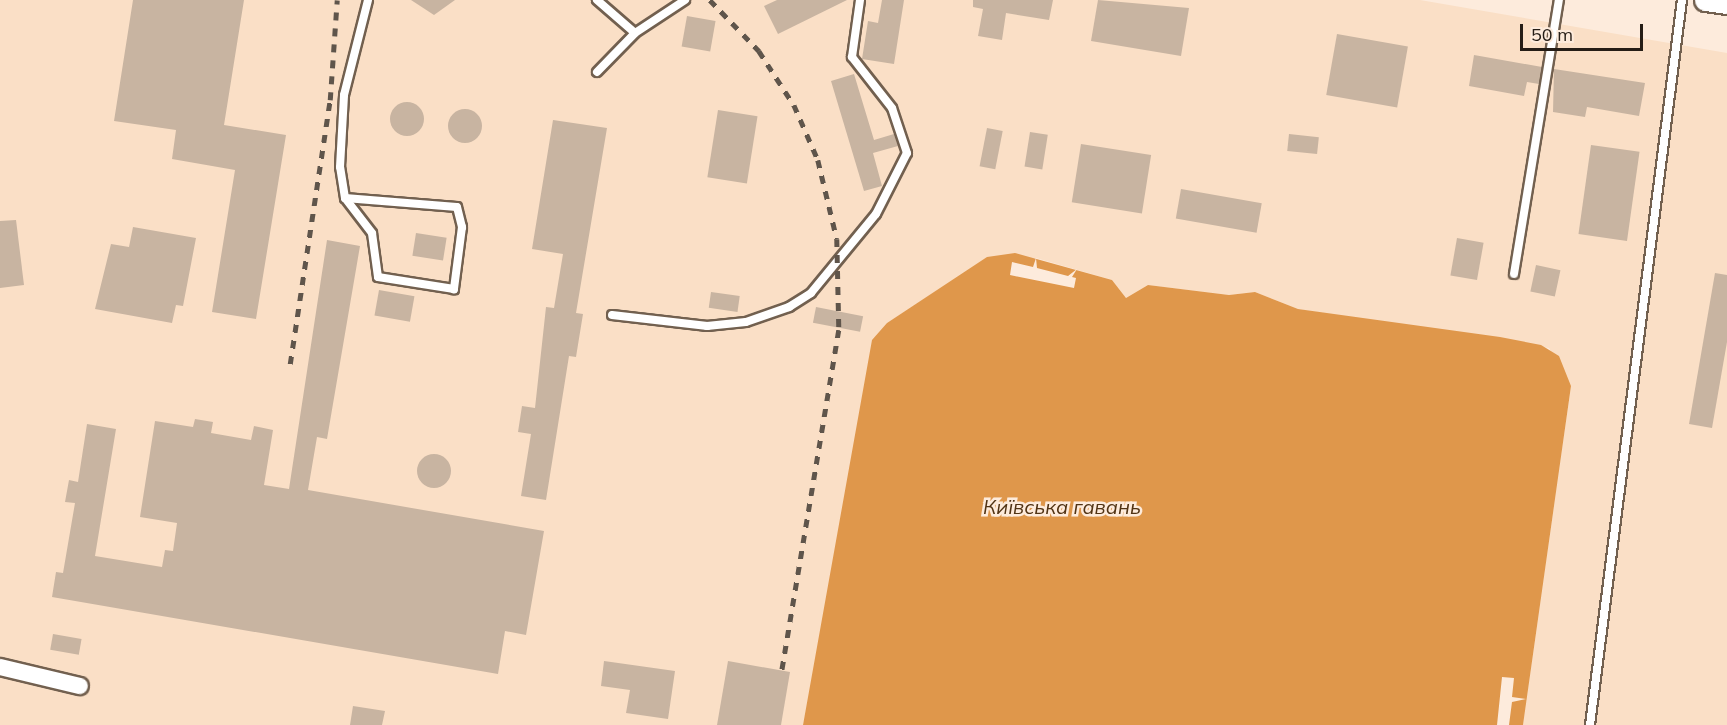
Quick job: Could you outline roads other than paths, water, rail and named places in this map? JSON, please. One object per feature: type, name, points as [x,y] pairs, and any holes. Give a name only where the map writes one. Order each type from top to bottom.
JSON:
[{"type":"street","points":[[1706,0],[1727,3]]},
{"type":"street","points":[[0,667],[80,686]]},
{"type":"lane","points":[[345,198],[457,207],[462,227],[454,289],[378,277],[372,233],[345,198],[340,167],[344,95],[368,0]]},
{"type":"lane","points":[[597,0],[635,33]]},
{"type":"lane","points":[[597,72],[635,33],[685,0]]},
{"type":"lane","points":[[612,315],[707,326],[746,322],[789,307],[811,293],[876,214],[907,153],[892,108],[852,57],[860,0]]},
{"type":"lane","points":[[1514,274],[1559,0]]},
{"type":"lane","points":[[1590,725],[1682,0]]},
{"type":"water","name":"Київська гавань","points":[[1015,253],[1112,280],[1126,298],[1148,285],[1229,295],[1255,292],[1298,309],[1500,337],[1541,345],[1559,356],[1571,386],[1523,725],[803,725],[872,340],[887,323],[987,257]]},
{"type":"railway","points":[[290,364],[330,100],[337,0]]},
{"type":"railway","points":[[710,0],[759,51],[794,105],[818,160],[837,239],[839,330],[782,670]]}]
